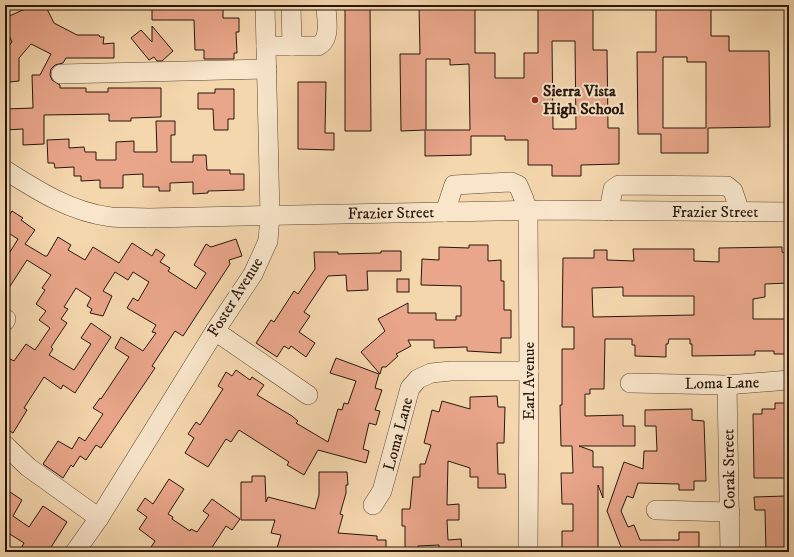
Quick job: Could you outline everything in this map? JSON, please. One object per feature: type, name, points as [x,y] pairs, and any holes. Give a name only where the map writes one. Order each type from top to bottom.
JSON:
[{"type":"street","name":"Foster Avenue","points":[[75,552],[99,518],[214,331],[253,274],[268,241],[270,215],[265,5]]},
{"type":"street","points":[[291,5],[292,46]]},
{"type":"street","points":[[266,46],[318,46],[325,41],[327,36],[326,5]]},
{"type":"street","points":[[61,74],[266,69]]},
{"type":"street","name":"Frazier Street","points":[[5,170],[41,193],[79,210],[111,216],[148,218],[527,211],[789,212]]},
{"type":"street","name":"Earl Avenue","points":[[444,212],[454,185],[510,182],[518,185],[527,211],[529,371],[528,552]]},
{"type":"street","points":[[609,211],[613,189],[618,185],[727,186],[733,191],[740,212]]},
{"type":"street","points":[[682,186],[682,212]]},
{"type":"street","points":[[214,331],[308,395]]},
{"type":"street","name":"Loma Lane","points":[[373,506],[382,491],[410,388],[418,379],[431,373],[451,371],[529,371]]},
{"type":"street","name":"Loma Lane","points":[[630,383],[727,385],[789,380]]},
{"type":"street","name":"Corak Street","points":[[727,385],[730,552]]},
{"type":"street","points":[[5,444],[28,468],[99,518]]},
{"type":"street","points":[[656,510],[730,512]]},
{"type":"building","points":[[34,5],[45,5],[54,23],[77,35],[99,35],[100,37],[104,37],[103,44],[114,43],[114,58],[66,58],[63,63],[55,65],[51,69],[50,75],[52,80],[60,85],[60,88],[86,88],[86,92],[108,92],[108,88],[161,88],[161,117],[131,118],[131,121],[109,121],[109,114],[44,115],[44,144],[23,145],[23,129],[5,130],[5,109],[33,108],[32,75],[40,75],[51,54],[31,44],[19,58],[19,81],[9,82],[8,58],[5,55],[5,50],[12,42],[5,27],[5,18]]},
{"type":"building","points":[[345,5],[370,5],[371,131],[345,131]]},
{"type":"building","points":[[419,5],[475,5],[475,53],[495,53],[495,78],[524,78],[524,53],[538,53],[538,5],[593,5],[593,50],[607,50],[608,128],[619,128],[619,164],[581,165],[581,176],[552,176],[552,165],[528,165],[528,140],[505,140],[505,136],[471,136],[471,155],[425,156],[425,130],[401,131],[400,54],[420,54]],"holes":[[[552,41],[575,41],[576,129],[553,129]],[[426,59],[450,59],[450,65],[469,64],[470,130],[426,130]]]},
{"type":"building","points":[[656,5],[711,5],[711,36],[729,36],[729,51],[769,51],[770,127],[708,128],[708,153],[661,153],[661,134],[638,134],[637,52],[656,52]],"holes":[[[663,57],[687,57],[687,62],[706,62],[706,128],[663,128]]]},
{"type":"building","points":[[152,6],[223,7],[223,18],[239,18],[239,32],[236,32],[237,53],[234,53],[234,59],[204,59],[204,50],[195,50],[194,20],[152,20]]},
{"type":"building","points":[[152,26],[173,51],[162,61],[157,61],[154,57],[149,60],[131,38],[141,30],[152,42]]},
{"type":"building","points":[[298,82],[326,82],[325,133],[334,133],[334,150],[298,149]]},
{"type":"building","points":[[215,89],[234,89],[234,119],[228,119],[228,130],[214,130],[213,109],[198,109],[198,93],[215,93]]},
{"type":"building","points":[[156,121],[175,121],[175,135],[171,135],[171,162],[193,162],[193,155],[206,155],[207,170],[230,170],[230,174],[244,174],[244,190],[208,191],[208,193],[193,194],[193,182],[170,183],[170,191],[159,191],[159,187],[143,187],[143,174],[123,175],[123,188],[100,188],[100,180],[81,181],[81,176],[74,176],[74,167],[55,168],[54,163],[48,163],[47,140],[69,139],[69,148],[84,147],[85,152],[96,152],[96,160],[116,160],[116,142],[134,141],[134,152],[157,152]]},
{"type":"building","points":[[12,211],[23,218],[21,220],[35,230],[25,244],[45,256],[47,256],[58,237],[71,245],[68,250],[85,260],[93,247],[119,263],[132,243],[152,256],[156,249],[165,255],[160,262],[170,268],[168,271],[196,289],[206,273],[194,265],[206,244],[211,247],[236,239],[242,256],[229,260],[230,264],[183,336],[175,331],[152,366],[155,368],[101,448],[96,445],[86,460],[80,456],[73,467],[71,465],[63,478],[43,464],[58,441],[72,449],[79,437],[85,441],[103,414],[93,408],[100,398],[101,399],[129,357],[115,348],[121,337],[143,351],[156,333],[152,332],[156,325],[127,308],[133,298],[138,301],[149,282],[133,272],[128,280],[115,272],[103,291],[112,296],[103,316],[90,313],[92,309],[87,306],[91,298],[76,288],[64,307],[68,309],[61,319],[67,323],[51,347],[53,349],[49,355],[74,370],[91,344],[81,338],[91,323],[111,337],[75,393],[63,385],[61,389],[44,377],[24,408],[27,410],[13,433],[5,428],[5,367],[10,359],[14,361],[26,344],[35,350],[50,328],[39,320],[46,311],[36,304],[45,290],[42,288],[51,275],[27,260],[5,294],[5,260],[18,239],[5,231],[5,222]]},
{"type":"building","points":[[469,245],[488,245],[488,261],[501,260],[501,281],[504,281],[504,310],[511,310],[511,338],[501,338],[501,353],[467,351],[467,347],[434,348],[434,340],[408,340],[411,346],[396,354],[398,356],[386,367],[382,367],[380,374],[361,352],[385,331],[378,319],[408,303],[408,313],[436,313],[436,320],[456,320],[456,316],[461,316],[461,286],[421,285],[422,259],[439,260],[439,247],[469,248]]},
{"type":"building","points":[[782,247],[782,252],[789,255],[789,283],[765,284],[765,297],[753,299],[753,319],[789,319],[789,354],[774,354],[774,351],[755,351],[755,355],[692,356],[692,344],[690,344],[690,339],[669,339],[668,344],[666,344],[666,357],[635,356],[635,345],[632,345],[632,339],[605,339],[604,389],[590,389],[590,394],[585,394],[585,416],[623,415],[623,426],[635,426],[635,446],[579,446],[593,451],[593,467],[603,467],[603,498],[598,485],[598,552],[562,552],[562,531],[573,531],[573,504],[562,504],[561,473],[573,473],[573,471],[572,446],[561,446],[560,405],[562,405],[562,349],[574,349],[574,327],[562,327],[563,258],[594,258],[594,250],[607,250],[607,260],[634,261],[633,249],[694,249],[694,261],[719,262],[719,248]],"holes":[[[623,287],[623,296],[694,296],[694,315],[593,317],[592,288]]]},
{"type":"building","points":[[381,251],[401,251],[401,271],[367,271],[368,290],[347,291],[346,275],[328,276],[304,312],[310,316],[299,332],[315,343],[306,357],[291,346],[289,349],[284,346],[277,357],[256,343],[271,320],[274,322],[294,291],[298,294],[315,269],[314,252],[338,252],[338,254],[381,253]]},
{"type":"building","points":[[397,279],[409,279],[409,292],[397,292]]},
{"type":"building","points":[[336,358],[379,374],[375,388],[382,390],[375,410],[380,411],[376,425],[369,423],[363,449],[369,451],[366,463],[318,450],[304,475],[287,465],[289,462],[239,430],[231,442],[226,439],[208,467],[185,453],[194,438],[188,434],[196,422],[200,425],[223,389],[218,386],[226,372],[232,376],[236,370],[250,380],[252,377],[264,385],[257,395],[292,416],[298,421],[296,423],[328,442],[338,409],[342,410],[344,403],[348,404],[356,381],[330,373]]},
{"type":"building","points":[[497,396],[498,407],[505,407],[504,443],[497,443],[498,474],[505,474],[506,488],[478,488],[478,477],[470,477],[470,468],[448,461],[447,505],[459,504],[459,520],[447,520],[448,540],[461,539],[462,552],[446,552],[446,550],[439,550],[439,545],[418,546],[418,552],[405,552],[405,526],[402,526],[402,509],[410,509],[413,477],[420,477],[420,464],[425,464],[431,445],[424,443],[432,410],[439,412],[442,401],[470,409],[470,397]]},
{"type":"building","points":[[775,403],[789,403],[787,475],[786,478],[754,478],[753,414],[762,414],[762,409],[775,409]]},
{"type":"building","points":[[692,409],[692,420],[704,421],[706,481],[694,481],[694,490],[679,490],[679,484],[638,483],[633,498],[627,496],[621,511],[628,527],[634,525],[640,540],[679,540],[679,532],[699,532],[699,552],[623,552],[607,511],[624,462],[643,469],[644,451],[657,451],[656,426],[645,426],[645,410]]},
{"type":"building","points":[[319,472],[347,472],[348,485],[346,485],[346,493],[340,514],[343,515],[338,533],[377,536],[377,540],[386,540],[386,552],[291,552],[277,548],[281,535],[271,533],[275,520],[241,520],[241,482],[252,482],[252,476],[265,476],[266,502],[268,497],[315,509],[319,495]]},
{"type":"building","points":[[169,479],[184,489],[168,514],[173,517],[172,519],[190,531],[191,529],[197,532],[209,515],[203,511],[212,499],[240,519],[232,530],[226,526],[209,552],[177,552],[170,547],[166,552],[148,552],[155,541],[139,529],[147,517],[137,510],[145,498],[153,504]]},
{"type":"building","points":[[10,492],[22,500],[13,516],[29,527],[43,506],[67,522],[48,552],[19,552],[24,543],[5,531],[5,500]]},
{"type":"building","points":[[786,496],[787,527],[789,527],[789,552],[766,552],[765,510],[755,510],[754,497]]},
{"type":"place","name":"Sierra Vista High School","points":[[535,100]]}]
